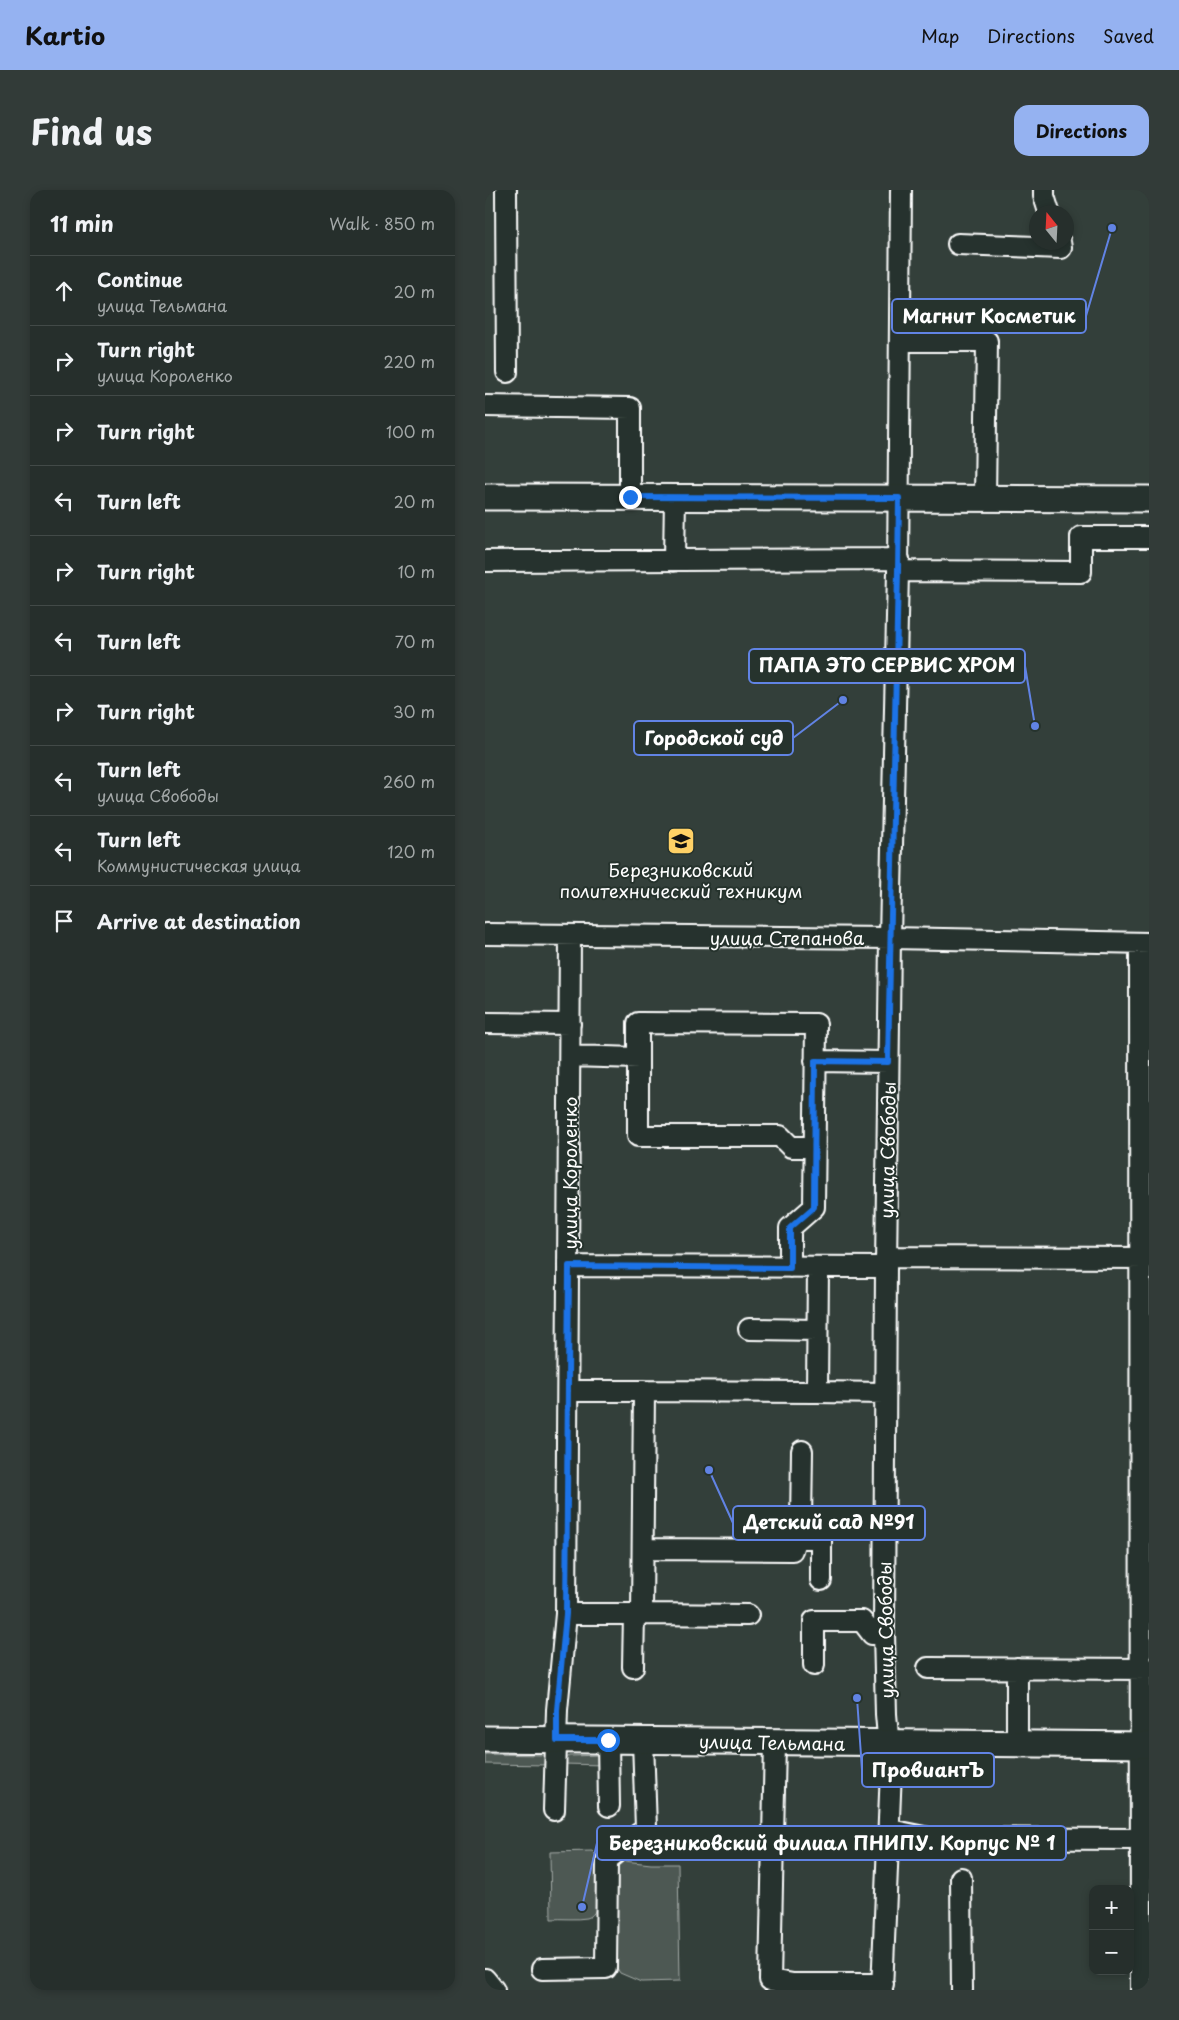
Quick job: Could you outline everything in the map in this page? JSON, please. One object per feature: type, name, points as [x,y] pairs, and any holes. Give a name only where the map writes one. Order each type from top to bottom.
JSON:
[{"type":"main road","points":[[485,497],[1149,499]]},
{"type":"main road","name":"улица Тельмана","points":[[485,1739],[1145,1745]]},
{"type":"street","points":[[506,190],[507,372]]},
{"type":"street","name":"улица Свободы","points":[[882,1987],[891,1770],[884,1633],[885,1393],[888,1062],[899,498],[901,190]]},
{"type":"street","points":[[1044,190],[1047,205]]},
{"type":"street","points":[[958,244],[1029,247]]},
{"type":"street","points":[[900,340],[987,341],[985,498]]},
{"type":"street","points":[[485,406],[631,408],[630,497]]},
{"type":"street","points":[[674,561],[675,497]]},
{"type":"street","points":[[485,561],[674,561],[717,558],[1081,572],[1081,537],[1149,537]]},
{"type":"street","name":"улица Степанова","points":[[485,934],[890,938],[1144,943]]},
{"type":"street","name":"улица Короленко","points":[[554,1810],[557,1710],[566,1614],[570,936]]},
{"type":"street","points":[[1143,1980],[1141,1839],[1145,1745],[1144,943]]},
{"type":"street","points":[[485,1023],[570,1024]]},
{"type":"street","points":[[790,1268],[790,1228],[814,1207],[815,1147],[815,1024],[638,1023],[638,1136],[780,1136],[791,1147],[815,1147]]},
{"type":"street","points":[[570,1056],[638,1058]]},
{"type":"street","points":[[815,1061],[888,1062]]},
{"type":"street","points":[[569,1266],[818,1268],[886,1262],[1145,1258]]},
{"type":"street","points":[[817,1392],[818,1268]]},
{"type":"street","points":[[749,1329],[817,1330]]},
{"type":"street","points":[[568,1391],[885,1393]]},
{"type":"street","points":[[633,1668],[643,1549],[644,1391]]},
{"type":"street","points":[[643,1549],[792,1550],[801,1521],[802,1451]]},
{"type":"street","points":[[796,1538],[821,1538],[821,1580]]},
{"type":"street","points":[[566,1614],[748,1615]]},
{"type":"street","points":[[814,1665],[814,1621],[862,1621],[871,1634],[884,1633]]},
{"type":"street","points":[[928,1668],[1145,1669]]},
{"type":"street","points":[[1017,1668],[1017,1744]]},
{"type":"street","points":[[608,1740],[609,1806]]},
{"type":"street","points":[[542,1969],[606,1968],[607,1860],[646,1828],[643,1741]]},
{"type":"street","points":[[775,1742],[770,1980],[793,1987],[882,1987]]},
{"type":"street","points":[[890,1830],[929,1838],[1141,1839]]},
{"type":"street","points":[[961,1878],[962,1990]]},
{"type":"street","points":[[485,1978],[495,1990]]},
{"type":"shaded area","points":[[485,1754],[542,1755],[549,1765],[485,1764]]},
{"type":"shaded area","points":[[600,1755],[604,1765],[563,1764],[564,1759],[570,1756]]},
{"type":"shaded area","points":[[592,1851],[600,1859],[600,1893],[596,1909],[587,1918],[551,1919],[550,1852]]},
{"type":"shaded area","points":[[615,1860],[651,1864],[678,1864],[680,1981],[641,1982],[620,1973],[612,1960]]},
{"type":"place","name":"Магнит Косметик","points":[[1112,228]]},
{"type":"place","name":"Городской суд","points":[[843,700]]},
{"type":"place","name":"ПАПА ЭТО СЕРВИС ХРОМ","points":[[1035,726]]},
{"type":"place","name":"Березниковский политехнический техникум","points":[[681,841]]},
{"type":"place","name":"Детский сад №91","points":[[709,1470]]},
{"type":"place","name":"ПровиантЪ","points":[[857,1698]]},
{"type":"place","name":"Березниковский филиал ПНИПУ. Корпус № 1","points":[[582,1907]]},
{"type":"route","points":[[608,1740],[557,1740],[557,1710],[566,1614],[569,1266],[790,1268],[790,1228],[814,1207],[815,1061],[888,1062],[898,571],[899,498],[630,497]]}]
